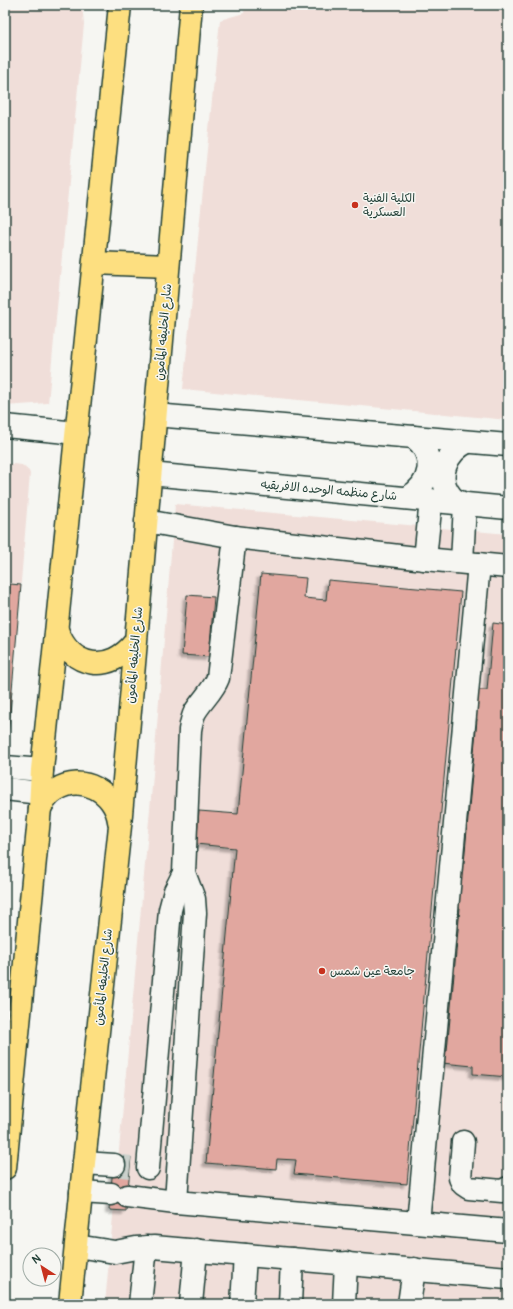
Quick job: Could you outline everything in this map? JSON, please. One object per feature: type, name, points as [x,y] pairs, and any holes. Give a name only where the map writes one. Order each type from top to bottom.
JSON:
[{"type":"main road","points":[[5,1168],[42,770],[120,5]]},
{"type":"main road","name":"شارع الخليفه المأمون","points":[[70,1304],[120,826],[191,5]]},
{"type":"main road","points":[[94,263],[168,266]]},
{"type":"main road","points":[[57,630],[61,641],[67,650],[76,657],[86,661],[98,663],[109,662],[119,657],[128,651],[135,642]]},
{"type":"main road","points":[[40,801],[47,798],[56,790],[68,785],[87,785],[104,793],[113,802],[118,814],[120,826]]},
{"type":"street","points":[[155,415],[508,445]]},
{"type":"street","points":[[5,426],[77,433]]},
{"type":"street","points":[[407,498],[420,488],[425,481],[429,465],[425,449],[414,437]]},
{"type":"street","points":[[418,1223],[470,563],[465,504],[452,497],[448,490],[444,474],[445,465],[453,451],[460,445],[467,442]]},
{"type":"street","name":"شارع منظمه الوحده الافريقيه","points":[[150,474],[508,508]]},
{"type":"street","points":[[425,559],[431,500]]},
{"type":"street","points":[[146,521],[235,537],[508,567]]},
{"type":"street","points":[[176,1202],[195,913],[194,899],[184,873],[190,730],[195,712],[214,687],[218,678],[235,537]]},
{"type":"street","points":[[5,766],[42,770]]},
{"type":"street","points":[[5,789],[40,801]]},
{"type":"street","points":[[130,1167],[172,897],[184,873]]},
{"type":"street","points":[[463,1142],[460,1178],[463,1184],[469,1188],[502,1191],[508,1188]]},
{"type":"street","points":[[84,1164],[177,1171]]},
{"type":"street","points":[[81,1192],[176,1202],[508,1231]]},
{"type":"street","points":[[76,1246],[115,1252],[146,1247],[196,1250],[508,1278]]},
{"type":"street","points":[[140,1304],[146,1247]]},
{"type":"street","points":[[191,1304],[196,1250]]},
{"type":"street","points":[[242,1304],[245,1255]]},
{"type":"street","points":[[290,1304],[292,1259]]},
{"type":"street","points":[[344,1304],[346,1263]]},
{"type":"street","points":[[409,1304],[414,1269]]},
{"type":"shaded area","points":[[5,5],[82,5],[84,24],[48,403],[5,406]]},
{"type":"shaded area","name":"الكلية الفنية العسكرية","points":[[245,5],[508,5],[508,420],[183,389],[220,20],[244,13]]},
{"type":"shaded area","points":[[5,463],[22,465],[29,471],[30,474],[7,748],[5,748]]},
{"type":"shaded area","name":"جامعة عين شمس","points":[[175,504],[508,534],[508,1304],[105,1304],[152,787]]},
{"type":"building","points":[[261,574],[306,578],[304,598],[326,600],[328,580],[461,592],[407,1184],[294,1174],[296,1160],[277,1159],[276,1169],[206,1163],[235,848],[196,844],[199,811],[238,814]]},
{"type":"building","points":[[10,584],[21,585],[7,748],[5,748],[5,637]]},
{"type":"building","points":[[187,595],[214,597],[209,657],[182,655]]},
{"type":"building","points":[[493,623],[508,625],[508,1077],[473,1074],[473,1066],[442,1063],[443,1051],[447,1051],[460,908],[456,908],[460,863],[464,863],[477,719],[473,719],[475,690],[487,690]]},
{"type":"building","points":[[114,1156],[131,1157],[126,1211],[109,1210]]},
{"type":"tunnel","points":[[114,1165],[130,1167]]},
{"type":"place","name":"الكلية الفنية العسكرية","points":[[355,205]]},
{"type":"place","name":"جامعة عين شمس","points":[[322,971]]}]
